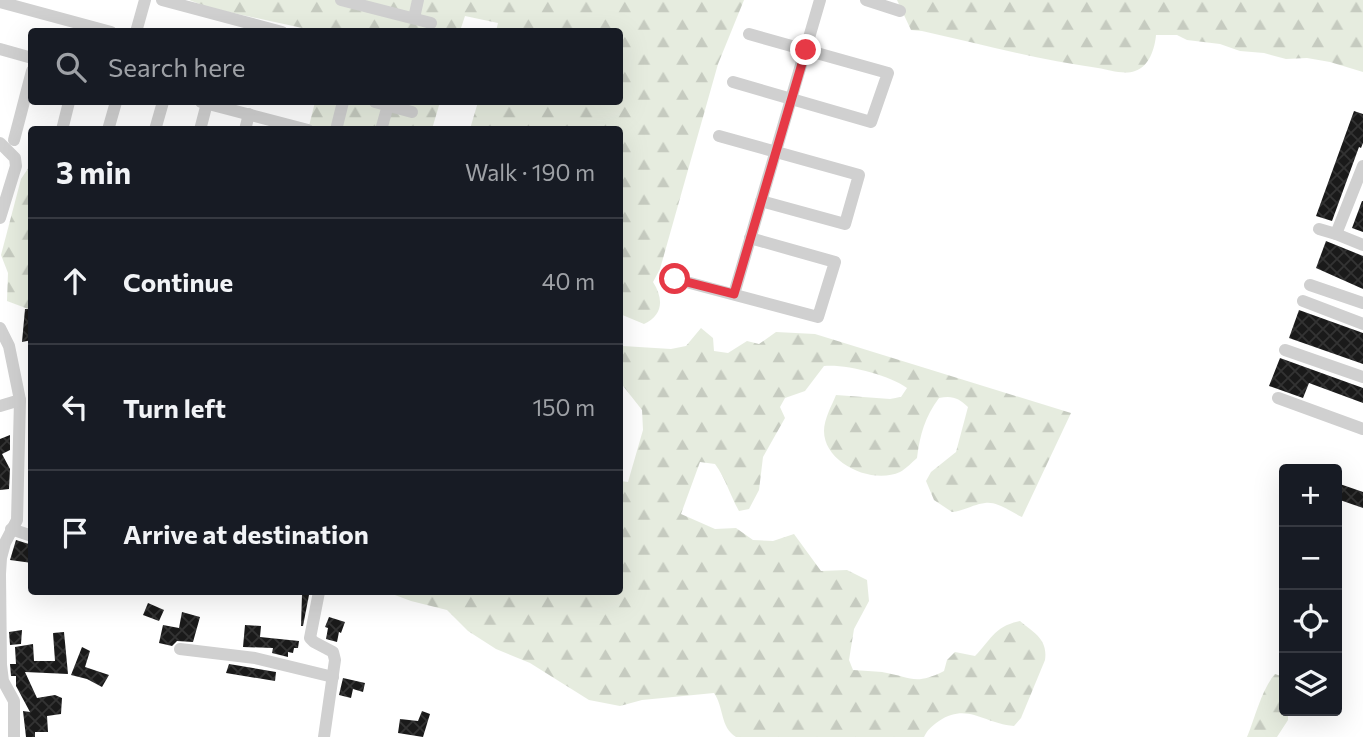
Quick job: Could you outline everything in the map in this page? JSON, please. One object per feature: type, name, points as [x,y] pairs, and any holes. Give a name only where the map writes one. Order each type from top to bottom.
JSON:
[{"type":"street","points":[[137,28],[145,0]]},
{"type":"street","points":[[162,0],[267,28]]},
{"type":"street","points":[[341,0],[372,4],[431,23]]},
{"type":"street","points":[[414,18],[418,0]]},
{"type":"street","points":[[734,294],[820,0]]},
{"type":"street","points":[[866,0],[900,11]]},
{"type":"street","points":[[0,2],[96,28]]},
{"type":"street","points":[[733,82],[871,122],[888,73],[749,34]]},
{"type":"street","points":[[0,49],[28,57]]},
{"type":"street","points":[[14,140],[28,86]]},
{"type":"street","points":[[63,126],[68,105]]},
{"type":"street","points":[[109,126],[115,105]]},
{"type":"street","points":[[156,126],[162,105]]},
{"type":"street","points":[[201,126],[204,105]]},
{"type":"street","points":[[215,105],[288,126]]},
{"type":"street","points":[[336,126],[343,105]]},
{"type":"street","points":[[381,105],[381,126]]},
{"type":"street","points":[[389,105],[412,111]]},
{"type":"street","points":[[246,126],[249,114]]},
{"type":"street","points":[[719,136],[859,175],[845,224],[761,201]]},
{"type":"street","points":[[0,143],[15,158],[16,166],[0,218]]},
{"type":"street","points":[[1336,234],[1363,166]]},
{"type":"street","points":[[1319,229],[1363,245]]},
{"type":"street","points":[[675,279],[818,317],[835,262],[750,238]]},
{"type":"street","points":[[1310,285],[1363,303]]},
{"type":"street","points":[[1303,301],[1363,324]]},
{"type":"street","points":[[0,328],[9,346],[20,400],[16,520],[1,558],[1,664],[3,681],[14,701],[14,737]]},
{"type":"street","points":[[1285,350],[1363,377]]},
{"type":"street","points":[[1278,397],[1363,429]]},
{"type":"street","points":[[0,406],[20,400]]},
{"type":"street","points":[[11,529],[28,535]]},
{"type":"street","points":[[318,595],[310,638],[333,652],[335,660],[324,737]]},
{"type":"street","points":[[180,649],[255,657],[333,677]]},
{"type":"green space","points":[[189,0],[744,0],[718,64],[660,269],[653,282],[660,300],[655,316],[644,324],[623,315],[623,126],[471,126],[477,105],[623,105],[623,28],[497,28],[498,23],[465,16],[461,28],[302,28],[210,8]]},
{"type":"green space","points":[[897,0],[1363,0],[1363,72],[1330,62],[1307,58],[1286,59],[1264,53],[1240,51],[1220,44],[1187,40],[1177,35],[1156,35],[1153,51],[1144,66],[1131,72],[1116,72],[911,30]]},
{"type":"green space","points":[[314,105],[439,105],[433,126],[309,126]]},
{"type":"green space","points":[[28,168],[28,309],[7,301],[8,273],[1,255],[21,179]]},
{"type":"green space","points":[[701,328],[713,338],[714,351],[728,353],[747,341],[759,344],[776,332],[815,334],[1071,413],[1022,517],[990,503],[952,512],[934,500],[926,481],[931,472],[956,452],[968,407],[955,398],[939,398],[924,426],[917,458],[902,471],[889,475],[864,473],[841,461],[832,453],[826,442],[825,422],[836,395],[890,399],[901,397],[907,388],[867,371],[824,366],[805,391],[785,398],[780,407],[785,418],[763,457],[759,490],[749,509],[739,511],[715,464],[700,462],[681,514],[715,529],[736,528],[753,540],[773,541],[794,534],[821,571],[847,570],[867,580],[869,601],[854,629],[849,660],[853,670],[882,672],[913,679],[934,676],[944,671],[947,660],[955,652],[975,656],[1004,626],[1020,621],[1042,642],[1045,660],[1021,718],[1014,726],[959,713],[939,721],[924,737],[736,737],[727,728],[714,693],[642,700],[620,706],[589,700],[530,663],[496,649],[468,631],[447,610],[395,595],[623,595],[623,481],[628,482],[643,430],[642,410],[623,386],[623,346],[671,349],[686,346]]},
{"type":"green space","points":[[1275,674],[1279,675],[1279,716],[1288,716],[1288,720],[1277,737],[1247,737],[1263,695]]},
{"type":"building","points":[[1354,111],[1363,114],[1363,143],[1361,148],[1359,147],[1332,221],[1316,216]]},
{"type":"building","points":[[1363,201],[1363,232],[1352,228]]},
{"type":"building","points":[[1326,241],[1363,256],[1363,289],[1316,268]]},
{"type":"building","points":[[25,309],[28,309],[28,341],[22,342]]},
{"type":"building","points":[[1299,310],[1363,333],[1363,364],[1289,338]]},
{"type":"building","points":[[1280,358],[1363,388],[1363,403],[1309,383],[1303,398],[1269,386]]},
{"type":"building","points":[[10,435],[10,450],[2,454],[10,469],[9,489],[0,490],[0,439]]},
{"type":"building","points":[[1342,485],[1363,492],[1363,508],[1342,501]]},
{"type":"building","points":[[16,540],[28,544],[28,562],[10,560]]},
{"type":"building","points":[[302,595],[309,595],[301,626]]},
{"type":"building","points":[[148,603],[164,610],[159,621],[143,615]]},
{"type":"building","points":[[182,612],[200,617],[193,642],[177,641],[172,646],[159,643],[163,625],[179,628]]},
{"type":"building","points":[[329,617],[345,622],[337,642],[326,639],[328,628],[325,627]]},
{"type":"building","points":[[245,625],[261,626],[260,637],[299,641],[298,648],[294,648],[293,653],[288,652],[288,657],[272,653],[273,648],[243,647]]},
{"type":"building","points":[[22,630],[21,644],[10,645],[9,632]]},
{"type":"building","points":[[64,632],[68,674],[25,672],[37,698],[55,695],[62,698],[61,714],[47,716],[48,732],[35,732],[35,737],[26,737],[23,711],[30,712],[16,686],[16,676],[11,676],[10,664],[16,664],[15,647],[33,644],[34,661],[55,661],[53,633]]},
{"type":"building","points":[[82,647],[90,651],[85,667],[109,675],[102,687],[71,675]]},
{"type":"building","points":[[229,664],[276,672],[275,681],[226,673]]},
{"type":"building","points":[[343,678],[365,683],[363,692],[353,689],[351,698],[339,695]]},
{"type":"building","points":[[422,711],[430,714],[423,737],[398,733],[400,719],[418,721]]},
{"type":"route","points":[[675,279],[734,294],[806,50]]}]
